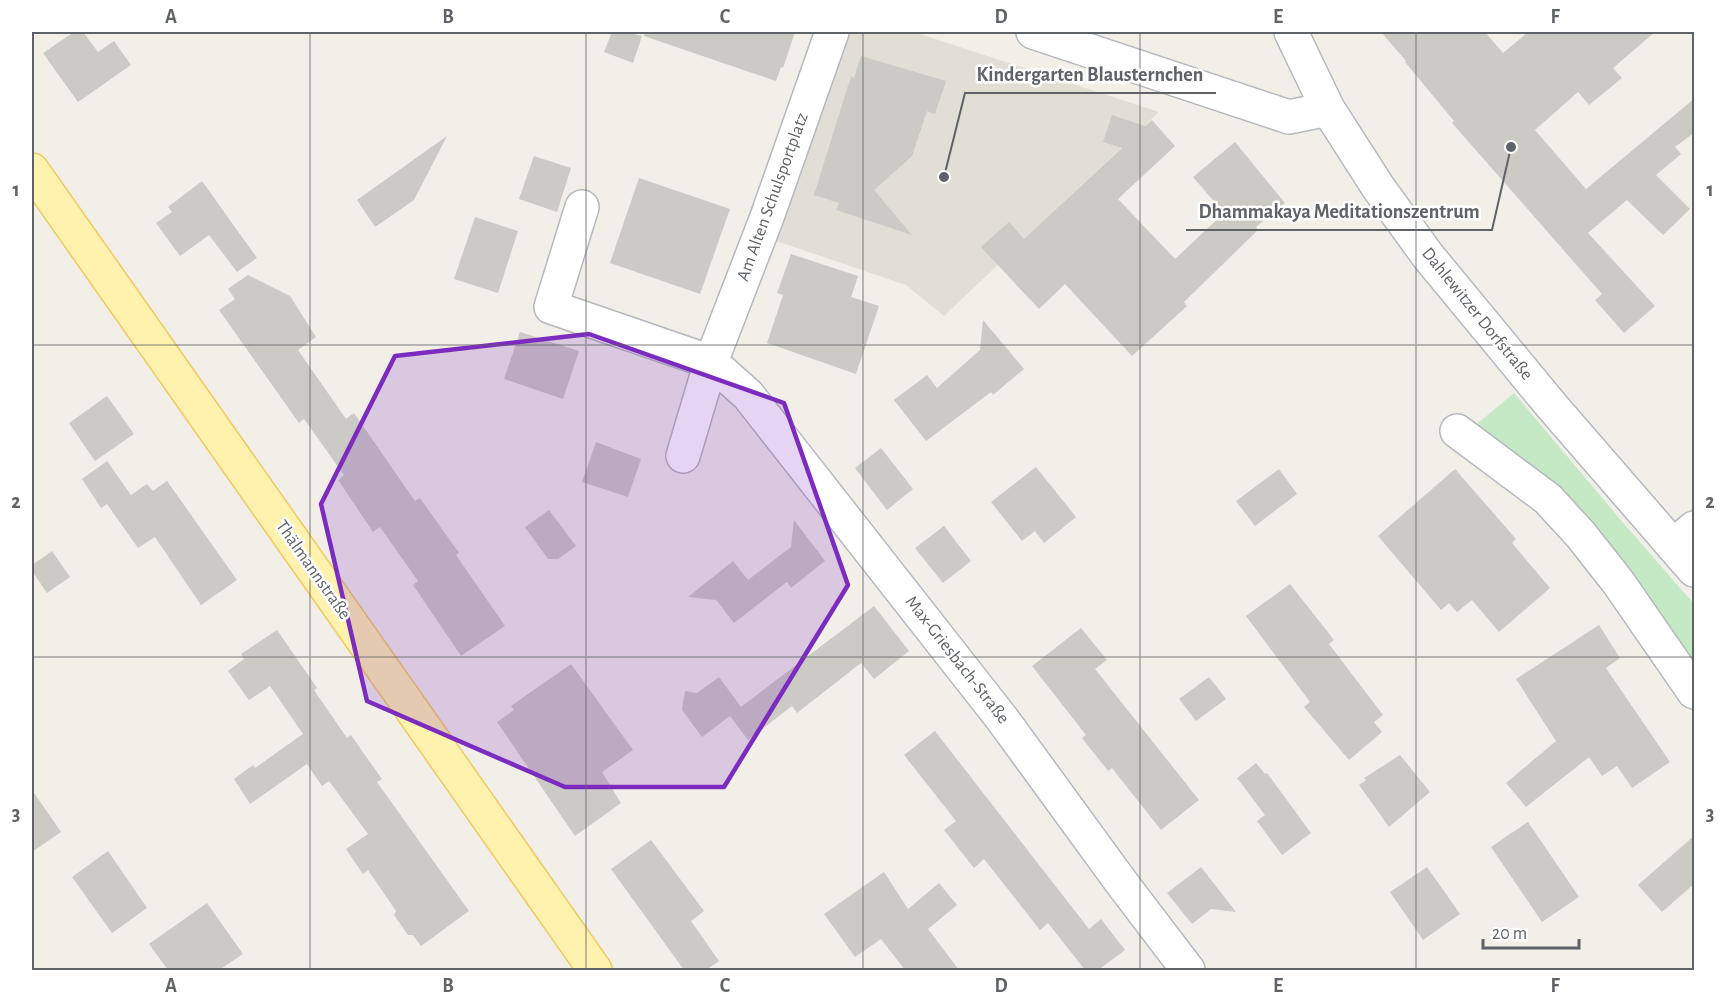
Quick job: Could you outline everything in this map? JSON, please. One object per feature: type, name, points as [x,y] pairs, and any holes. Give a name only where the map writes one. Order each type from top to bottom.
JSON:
[{"type":"main road","name":"Thälmannstraße","points":[[32,171],[595,970]]},
{"type":"street","name":"Am Alten Schulsportplatz","points":[[683,456],[711,362],[767,218],[832,32]]},
{"type":"street","points":[[1034,32],[1289,117],[1328,109]]},
{"type":"street","name":"Dahlewitzer Dorfstraße","points":[[1291,32],[1328,109],[1378,187],[1428,256],[1551,405],[1684,537],[1695,570]]},
{"type":"street","points":[[582,207],[551,307],[711,362]]},
{"type":"street","name":"Max-Griesbach-Straße","points":[[711,362],[748,395],[876,556],[1003,720],[1188,970]]},
{"type":"street","points":[[1457,431],[1548,499],[1618,582],[1695,692]]},
{"type":"highlighted area","points":[[589,334],[784,403],[848,585],[724,787],[565,787],[367,701],[321,504],[395,356]]},
{"type":"shaded area","points":[[846,32],[914,32],[1159,112],[944,316],[906,285],[776,241]]},
{"type":"green space","points":[[1514,393],[1694,604],[1694,673],[1471,429]]},
{"type":"building","points":[[74,32],[83,32],[98,52],[114,41],[131,65],[78,102],[43,53]]},
{"type":"building","points":[[612,32],[627,32],[642,36],[633,63],[604,52]]},
{"type":"building","points":[[645,32],[795,32],[783,68],[781,67],[776,81],[644,36]]},
{"type":"building","points":[[1381,32],[1485,32],[1503,53],[1528,32],[1655,32],[1613,68],[1622,78],[1589,105],[1578,92],[1535,130],[1586,189],[1695,98],[1695,132],[1675,147],[1681,154],[1656,175],[1690,209],[1663,235],[1627,200],[1588,233],[1655,306],[1624,333],[1595,300],[1602,294],[1452,123],[1454,121]]},
{"type":"building","points":[[861,56],[946,81],[935,114],[927,111],[912,156],[874,190],[912,235],[836,210],[839,203],[814,195],[851,76],[854,78]]},
{"type":"building","points":[[1112,115],[1145,126],[1152,120],[1175,146],[1118,199],[1175,259],[1224,213],[1193,177],[1235,142],[1285,203],[1256,227],[1258,230],[1184,302],[1187,306],[1132,356],[1065,284],[1039,309],[981,247],[1009,222],[1024,239],[1122,148],[1103,142]]},
{"type":"building","points":[[447,136],[414,200],[375,227],[357,200]]},
{"type":"building","points":[[534,156],[571,168],[557,212],[519,199]]},
{"type":"building","points":[[639,178],[730,209],[700,294],[610,263]]},
{"type":"building","points":[[202,181],[257,258],[237,272],[209,235],[180,256],[156,223],[172,212],[168,207]]},
{"type":"building","points":[[475,217],[518,231],[498,293],[454,279]]},
{"type":"building","points":[[791,254],[858,276],[851,297],[879,306],[856,374],[767,343],[783,295],[777,293]]},
{"type":"building","points":[[248,275],[290,296],[316,337],[298,350],[346,419],[354,413],[415,501],[420,498],[459,553],[456,555],[505,626],[461,656],[413,585],[418,581],[380,527],[373,532],[338,480],[344,475],[304,419],[299,423],[219,310],[235,299],[228,289]]},
{"type":"building","points":[[983,320],[1024,369],[993,395],[991,392],[926,441],[894,400],[927,375],[937,388],[980,350]]},
{"type":"building","points":[[520,332],[579,351],[563,399],[504,379]]},
{"type":"building","points":[[107,396],[134,434],[95,461],[69,423]]},
{"type":"building","points":[[596,442],[641,459],[628,497],[582,482]]},
{"type":"building","points":[[881,448],[913,489],[887,510],[855,468]]},
{"type":"building","points":[[107,461],[131,495],[147,484],[153,491],[167,481],[237,580],[201,605],[155,537],[138,548],[107,504],[101,508],[82,479]]},
{"type":"building","points":[[1036,467],[1076,517],[1044,543],[1035,531],[1022,541],[991,502]]},
{"type":"building","points":[[1279,469],[1297,494],[1255,526],[1236,501]]},
{"type":"building","points":[[1455,469],[1516,539],[1512,543],[1550,588],[1499,632],[1472,600],[1457,612],[1449,603],[1441,610],[1378,536]]},
{"type":"building","points":[[549,510],[576,546],[558,559],[548,559],[525,527]]},
{"type":"building","points":[[794,520],[825,561],[791,588],[787,582],[734,623],[716,600],[688,597],[733,561],[748,580],[791,547]]},
{"type":"building","points":[[944,526],[971,561],[943,583],[915,548]]},
{"type":"building","points":[[52,551],[70,577],[47,593],[32,571],[32,565]]},
{"type":"building","points":[[1290,584],[1334,640],[1329,644],[1383,715],[1374,722],[1382,732],[1349,760],[1304,707],[1310,702],[1246,616]]},
{"type":"building","points":[[874,606],[909,651],[874,679],[861,663],[797,713],[792,706],[748,740],[730,716],[702,737],[682,710],[685,691],[697,693],[719,677],[741,707]]},
{"type":"building","points":[[1599,625],[1620,658],[1606,668],[1670,762],[1632,788],[1617,766],[1602,776],[1589,757],[1526,807],[1506,783],[1556,741],[1516,679]]},
{"type":"building","points":[[1081,628],[1107,660],[1095,669],[1199,800],[1161,830],[1112,768],[1108,771],[1082,738],[1086,735],[1032,666]]},
{"type":"building","points":[[277,630],[317,688],[314,690],[347,738],[351,735],[382,779],[377,782],[469,911],[421,946],[413,935],[408,935],[394,915],[396,911],[368,870],[363,874],[346,849],[368,834],[329,781],[322,786],[307,764],[250,804],[234,779],[253,765],[255,768],[303,734],[270,686],[249,700],[228,671],[244,659],[241,654]]},
{"type":"building","points":[[571,664],[633,750],[602,772],[621,803],[575,836],[497,722],[514,710],[511,706]]},
{"type":"building","points":[[1209,677],[1226,699],[1196,721],[1179,699]]},
{"type":"building","points":[[935,731],[1089,929],[1101,919],[1125,950],[1098,970],[1085,970],[1048,923],[1040,930],[984,859],[974,868],[944,830],[956,821],[904,755]]},
{"type":"building","points":[[1400,755],[1430,792],[1389,827],[1359,785],[1366,780],[1364,778]]},
{"type":"building","points":[[1256,763],[1265,774],[1267,773],[1311,833],[1282,855],[1257,821],[1265,815],[1237,778]]},
{"type":"building","points":[[32,790],[61,832],[32,852]]},
{"type":"building","points":[[1528,822],[1579,897],[1542,922],[1491,847]]},
{"type":"building","points":[[1695,835],[1695,883],[1662,912],[1638,885]]},
{"type":"building","points":[[651,840],[704,911],[691,921],[719,961],[706,970],[684,970],[611,869]]},
{"type":"building","points":[[108,851],[147,908],[112,933],[72,877]]},
{"type":"building","points":[[1201,867],[1236,912],[1211,909],[1192,924],[1167,893]]},
{"type":"building","points":[[1427,867],[1460,914],[1423,940],[1390,892]]},
{"type":"building","points":[[884,872],[908,909],[939,883],[957,905],[928,929],[959,970],[905,970],[881,939],[855,957],[824,914]]},
{"type":"building","points":[[207,903],[243,954],[219,970],[168,970],[149,944]]},
{"type":"place","name":"Dhammakaya Meditationszentrum","points":[[1511,147]]},
{"type":"place","name":"Kindergarten Blausternchen","points":[[944,177]]}]
